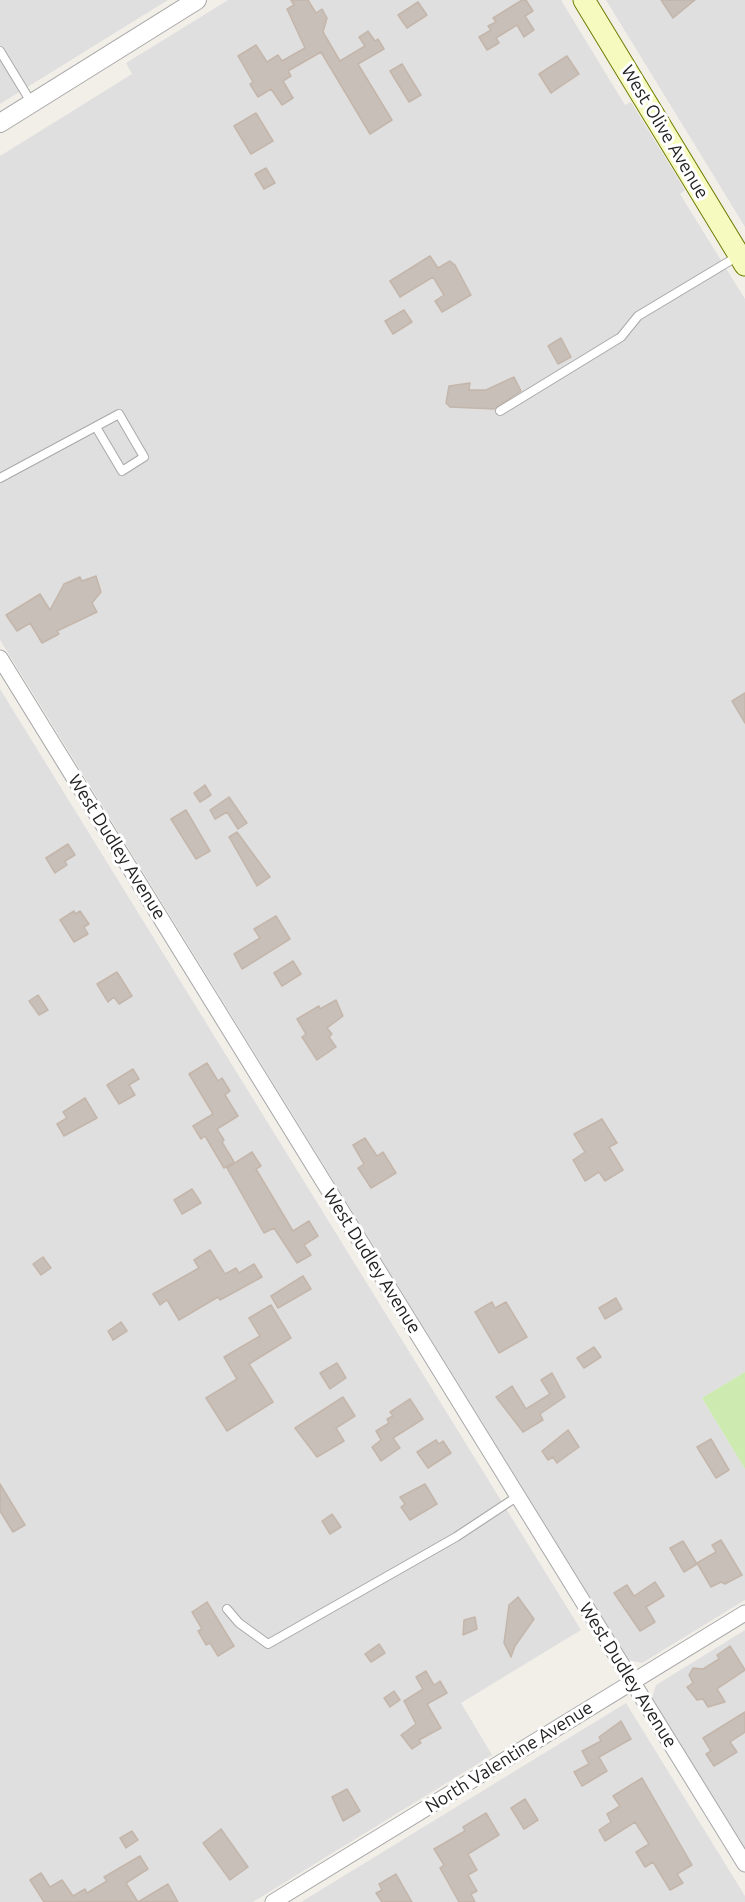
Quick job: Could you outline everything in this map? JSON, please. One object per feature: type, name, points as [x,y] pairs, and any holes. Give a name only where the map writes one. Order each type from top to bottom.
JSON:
[{"type":"main road","name":"West Olive Avenue","points":[[584,0],[743,260]]},
{"type":"street","points":[[0,123],[197,0]]},
{"type":"street","name":"West Dudley Avenue","points":[[0,658],[745,1864]]},
{"type":"street","name":"North Valentine Avenue","points":[[273,1902],[745,1613]]},
{"type":"lane","points":[[0,51],[32,104]]},
{"type":"lane","points":[[500,411],[621,337],[638,316],[743,260]]},
{"type":"lane","points":[[0,478],[119,414],[144,457],[122,471],[96,427]]},
{"type":"lane","points":[[227,1609],[239,1623],[268,1644],[456,1537],[518,1496]]},
{"type":"shaded area","points":[[0,0],[168,0],[0,104]]},
{"type":"shaded area","points":[[228,0],[561,0],[625,105],[631,102],[685,190],[680,194],[745,299],[745,1372],[702,1398],[745,1469],[745,1600],[642,1663],[629,1660],[0,640],[0,156],[132,74],[126,63]]},
{"type":"shaded area","points":[[606,0],[745,0],[745,227],[712,173]]},
{"type":"shaded area","points":[[0,689],[581,1630],[461,1703],[492,1755],[253,1902],[0,1902]]},
{"type":"shaded area","points":[[745,1630],[745,1848],[652,1698],[656,1685]]},
{"type":"shaded area","points":[[626,1703],[745,1896],[745,1902],[301,1902]]},
{"type":"green space","points":[[745,1372],[745,1469],[702,1398]]},
{"type":"building","points":[[291,0],[308,0],[316,13],[322,9],[327,18],[323,32],[340,61],[365,46],[359,37],[368,31],[375,41],[378,39],[384,49],[358,64],[392,120],[370,134],[321,52],[288,71],[291,76],[283,81],[293,98],[282,105],[271,89],[258,97],[250,84],[253,82],[238,56],[256,45],[267,62],[278,55],[282,61],[305,48],[287,9],[294,5]]},
{"type":"building","points":[[522,0],[526,0],[533,11],[525,16],[534,30],[524,37],[517,25],[496,38],[499,43],[487,50],[479,37],[491,30],[488,26],[496,22],[493,18]]},
{"type":"building","points":[[661,0],[695,0],[673,18]]},
{"type":"building","points":[[418,2],[427,15],[407,28],[398,15]]},
{"type":"building","points":[[567,56],[579,74],[551,93],[539,74]]},
{"type":"building","points":[[402,64],[421,95],[409,102],[390,71]]},
{"type":"building","points":[[256,113],[273,141],[251,154],[234,126]]},
{"type":"building","points":[[266,168],[275,183],[264,189],[255,174]]},
{"type":"building","points":[[430,256],[438,268],[450,261],[455,265],[471,295],[442,312],[435,301],[444,295],[433,277],[400,297],[390,281]]},
{"type":"building","points":[[404,310],[412,322],[393,334],[385,321]]},
{"type":"building","points":[[561,338],[571,357],[558,364],[548,346]]},
{"type":"building","points":[[514,377],[521,391],[494,409],[450,407],[446,403],[449,386],[470,383],[469,390],[486,390]]},
{"type":"building","points":[[96,576],[101,592],[92,603],[97,612],[57,631],[59,634],[42,643],[30,623],[17,631],[6,615],[40,594],[50,610],[64,584],[80,577],[82,581]]},
{"type":"building","points":[[745,693],[745,723],[732,701]]},
{"type":"building","points":[[205,785],[211,795],[200,802],[194,793]]},
{"type":"building","points":[[229,797],[247,823],[238,829],[227,812],[215,819],[210,810]]},
{"type":"building","points":[[186,810],[210,851],[196,859],[171,819]]},
{"type":"building","points":[[237,832],[270,877],[257,886],[229,837]]},
{"type":"building","points":[[68,844],[75,855],[65,861],[67,865],[55,873],[46,858]]},
{"type":"building","points":[[74,911],[75,914],[80,911],[89,924],[84,927],[88,934],[74,942],[60,920]]},
{"type":"building","points":[[276,916],[290,939],[242,969],[234,954],[260,938],[254,929]]},
{"type":"building","points":[[293,961],[301,974],[282,986],[274,973]]},
{"type":"building","points":[[117,972],[132,996],[119,1004],[114,997],[108,1002],[97,984]]},
{"type":"building","points":[[38,995],[48,1010],[39,1015],[29,1001]]},
{"type":"building","points":[[336,1000],[343,1016],[327,1028],[332,1034],[329,1037],[336,1047],[317,1060],[302,1037],[306,1034],[297,1019],[319,1006],[320,1009]]},
{"type":"building","points":[[207,1063],[218,1081],[222,1078],[230,1091],[225,1095],[238,1116],[217,1129],[234,1162],[224,1168],[205,1136],[201,1139],[193,1126],[213,1114],[189,1074]]},
{"type":"building","points":[[133,1069],[139,1079],[129,1085],[135,1095],[119,1104],[107,1085]]},
{"type":"building","points":[[85,1098],[97,1118],[64,1136],[57,1124],[67,1118],[63,1112]]},
{"type":"building","points":[[602,1119],[617,1143],[609,1147],[623,1170],[605,1181],[599,1172],[585,1181],[573,1160],[585,1152],[574,1134]]},
{"type":"building","points":[[365,1138],[377,1156],[383,1152],[396,1173],[371,1188],[358,1168],[364,1164],[353,1145]]},
{"type":"building","points":[[252,1152],[261,1166],[256,1169],[293,1231],[309,1221],[318,1236],[304,1245],[311,1255],[297,1263],[274,1228],[264,1233],[227,1168]]},
{"type":"building","points":[[192,1189],[201,1203],[182,1214],[174,1200]]},
{"type":"building","points":[[210,1250],[225,1274],[236,1268],[239,1273],[254,1264],[262,1277],[220,1300],[218,1297],[179,1320],[167,1300],[160,1305],[153,1294],[199,1268],[194,1260]]},
{"type":"building","points":[[43,1257],[51,1268],[41,1275],[33,1264]]},
{"type":"building","points":[[303,1276],[311,1289],[278,1308],[271,1296]]},
{"type":"building","points":[[616,1298],[622,1309],[605,1319],[599,1308]]},
{"type":"building","points":[[492,1302],[495,1308],[506,1302],[527,1337],[499,1353],[475,1312]]},
{"type":"building","points":[[271,1305],[291,1338],[249,1364],[273,1402],[227,1431],[206,1398],[237,1379],[224,1357],[260,1336],[249,1318]]},
{"type":"building","points":[[121,1322],[127,1331],[113,1340],[108,1331]]},
{"type":"building","points":[[594,1347],[601,1357],[584,1368],[577,1358]]},
{"type":"building","points":[[337,1363],[346,1378],[330,1389],[320,1373]]},
{"type":"building","points":[[552,1373],[565,1397],[540,1414],[543,1420],[523,1432],[496,1397],[512,1386],[526,1409],[550,1394],[541,1380]]},
{"type":"building","points":[[343,1397],[355,1416],[336,1428],[344,1441],[317,1457],[295,1428]]},
{"type":"building","points":[[410,1399],[423,1419],[393,1438],[400,1448],[381,1461],[372,1447],[381,1440],[376,1431],[389,1423],[387,1419],[393,1416],[390,1412]]},
{"type":"building","points":[[568,1430],[579,1447],[557,1463],[553,1457],[548,1460],[542,1451]]},
{"type":"building","points":[[711,1439],[729,1470],[716,1478],[697,1447]]},
{"type":"building","points":[[436,1440],[439,1444],[443,1441],[451,1453],[428,1468],[417,1452]]},
{"type":"building","points":[[0,1484],[25,1525],[13,1532],[0,1511]]},
{"type":"building","points":[[425,1484],[437,1504],[410,1520],[401,1507],[405,1504],[400,1497]]},
{"type":"building","points":[[332,1514],[341,1527],[330,1534],[322,1521]]},
{"type":"building","points":[[721,1540],[742,1575],[725,1584],[721,1582],[711,1587],[697,1563],[716,1552],[712,1545]]},
{"type":"building","points":[[683,1541],[697,1564],[684,1572],[670,1548]]},
{"type":"building","points":[[655,1582],[664,1596],[646,1607],[655,1622],[640,1631],[614,1593],[627,1585],[634,1596]]},
{"type":"building","points":[[518,1597],[534,1619],[515,1646],[511,1657],[504,1643],[509,1605]]},
{"type":"building","points":[[207,1602],[234,1646],[218,1656],[210,1643],[206,1645],[198,1631],[202,1629],[192,1612]]},
{"type":"building","points":[[475,1617],[477,1629],[463,1635],[464,1620]]},
{"type":"building","points":[[379,1644],[385,1653],[371,1662],[365,1654]]},
{"type":"building","points":[[730,1646],[745,1670],[717,1689],[725,1702],[708,1707],[703,1699],[697,1700],[687,1687],[693,1683],[689,1675],[693,1668],[703,1669],[719,1659],[717,1655]]},
{"type":"building","points":[[426,1671],[434,1685],[440,1681],[447,1693],[427,1704],[441,1728],[419,1740],[421,1743],[412,1749],[401,1735],[416,1724],[404,1701],[423,1689],[416,1677]]},
{"type":"building","points":[[394,1691],[400,1700],[390,1707],[384,1698]]},
{"type":"building","points":[[745,1712],[745,1732],[730,1742],[737,1752],[714,1766],[706,1754],[711,1751],[703,1738]]},
{"type":"building","points":[[621,1721],[631,1739],[599,1757],[607,1771],[582,1786],[574,1772],[589,1764],[582,1751],[601,1741],[599,1737]]},
{"type":"building","points":[[642,1778],[692,1865],[677,1874],[683,1883],[670,1890],[653,1862],[645,1867],[636,1852],[649,1844],[635,1822],[605,1841],[599,1830],[611,1822],[607,1814],[620,1806],[613,1796]]},
{"type":"building","points":[[347,1789],[360,1811],[343,1821],[332,1797]]},
{"type":"building","points":[[525,1799],[538,1820],[524,1829],[511,1808]]},
{"type":"building","points":[[486,1813],[499,1835],[468,1854],[477,1870],[468,1875],[477,1891],[471,1894],[475,1902],[459,1902],[440,1868],[444,1865],[434,1849],[465,1831],[463,1827]]},
{"type":"building","points":[[221,1829],[248,1867],[230,1880],[203,1843]]},
{"type":"building","points":[[132,1831],[138,1840],[126,1848],[120,1838]]},
{"type":"building","points":[[140,1856],[148,1869],[126,1883],[138,1902],[44,1902],[30,1880],[41,1873],[50,1887],[62,1880],[73,1896],[85,1889],[87,1893],[107,1881],[104,1877]]},
{"type":"building","points":[[396,1874],[412,1902],[382,1902],[376,1893],[382,1890],[379,1884]]},
{"type":"building","points":[[168,1884],[178,1902],[138,1902]]}]
